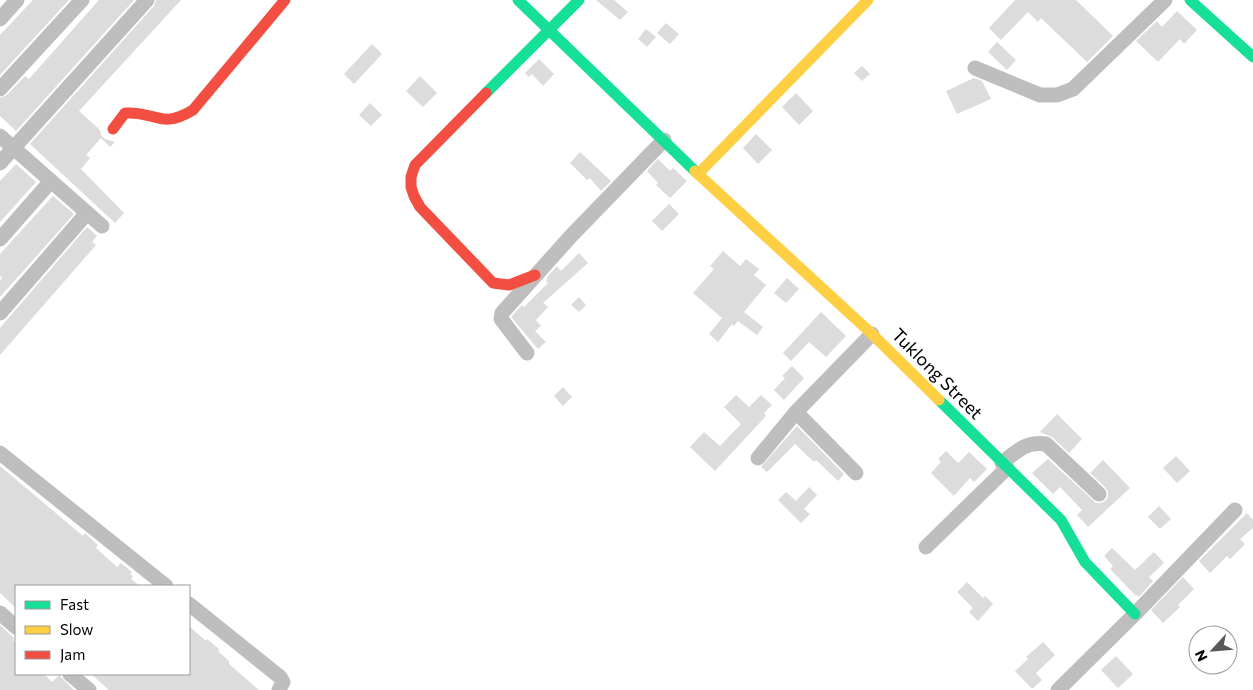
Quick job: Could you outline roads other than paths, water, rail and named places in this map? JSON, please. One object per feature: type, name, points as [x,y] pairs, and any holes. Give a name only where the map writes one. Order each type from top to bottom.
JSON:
[{"type":"street","points":[[0,19],[17,0]]},
{"type":"street","points":[[0,89],[82,0]]},
{"type":"street","points":[[0,162],[147,0]]},
{"type":"street","points":[[113,129],[125,113],[133,112],[161,121],[173,121],[193,110],[285,0]]},
{"type":"street","name":"Tuklong Street","points":[[518,0],[698,174],[872,334],[1061,520],[1085,562],[1135,614]]},
{"type":"street","points":[[535,275],[509,286],[493,283],[420,207],[411,194],[410,179],[415,165],[579,0]]},
{"type":"street","points":[[698,174],[868,0]]},
{"type":"street","points":[[975,68],[1040,95],[1057,95],[1073,89],[1165,0]]},
{"type":"street","points":[[1190,0],[1253,57]]},
{"type":"street","points":[[0,136],[102,226]]},
{"type":"street","points":[[527,353],[501,319],[502,313],[535,275],[664,140]]},
{"type":"street","points":[[0,239],[51,181]]},
{"type":"street","points":[[0,313],[88,213]]},
{"type":"street","points":[[758,458],[796,412],[872,334]]},
{"type":"street","points":[[796,412],[856,473]]},
{"type":"street","points":[[926,547],[1004,465],[1028,444],[1036,442],[1046,444],[1099,494]]},
{"type":"street","points":[[1,455],[165,585]]},
{"type":"street","points":[[1058,690],[1135,614],[1235,510]]},
{"type":"street","points":[[190,605],[280,677],[283,682],[279,690]]},
{"type":"street","points":[[0,613],[15,626]]},
{"type":"street","points":[[71,675],[89,690]]}]
